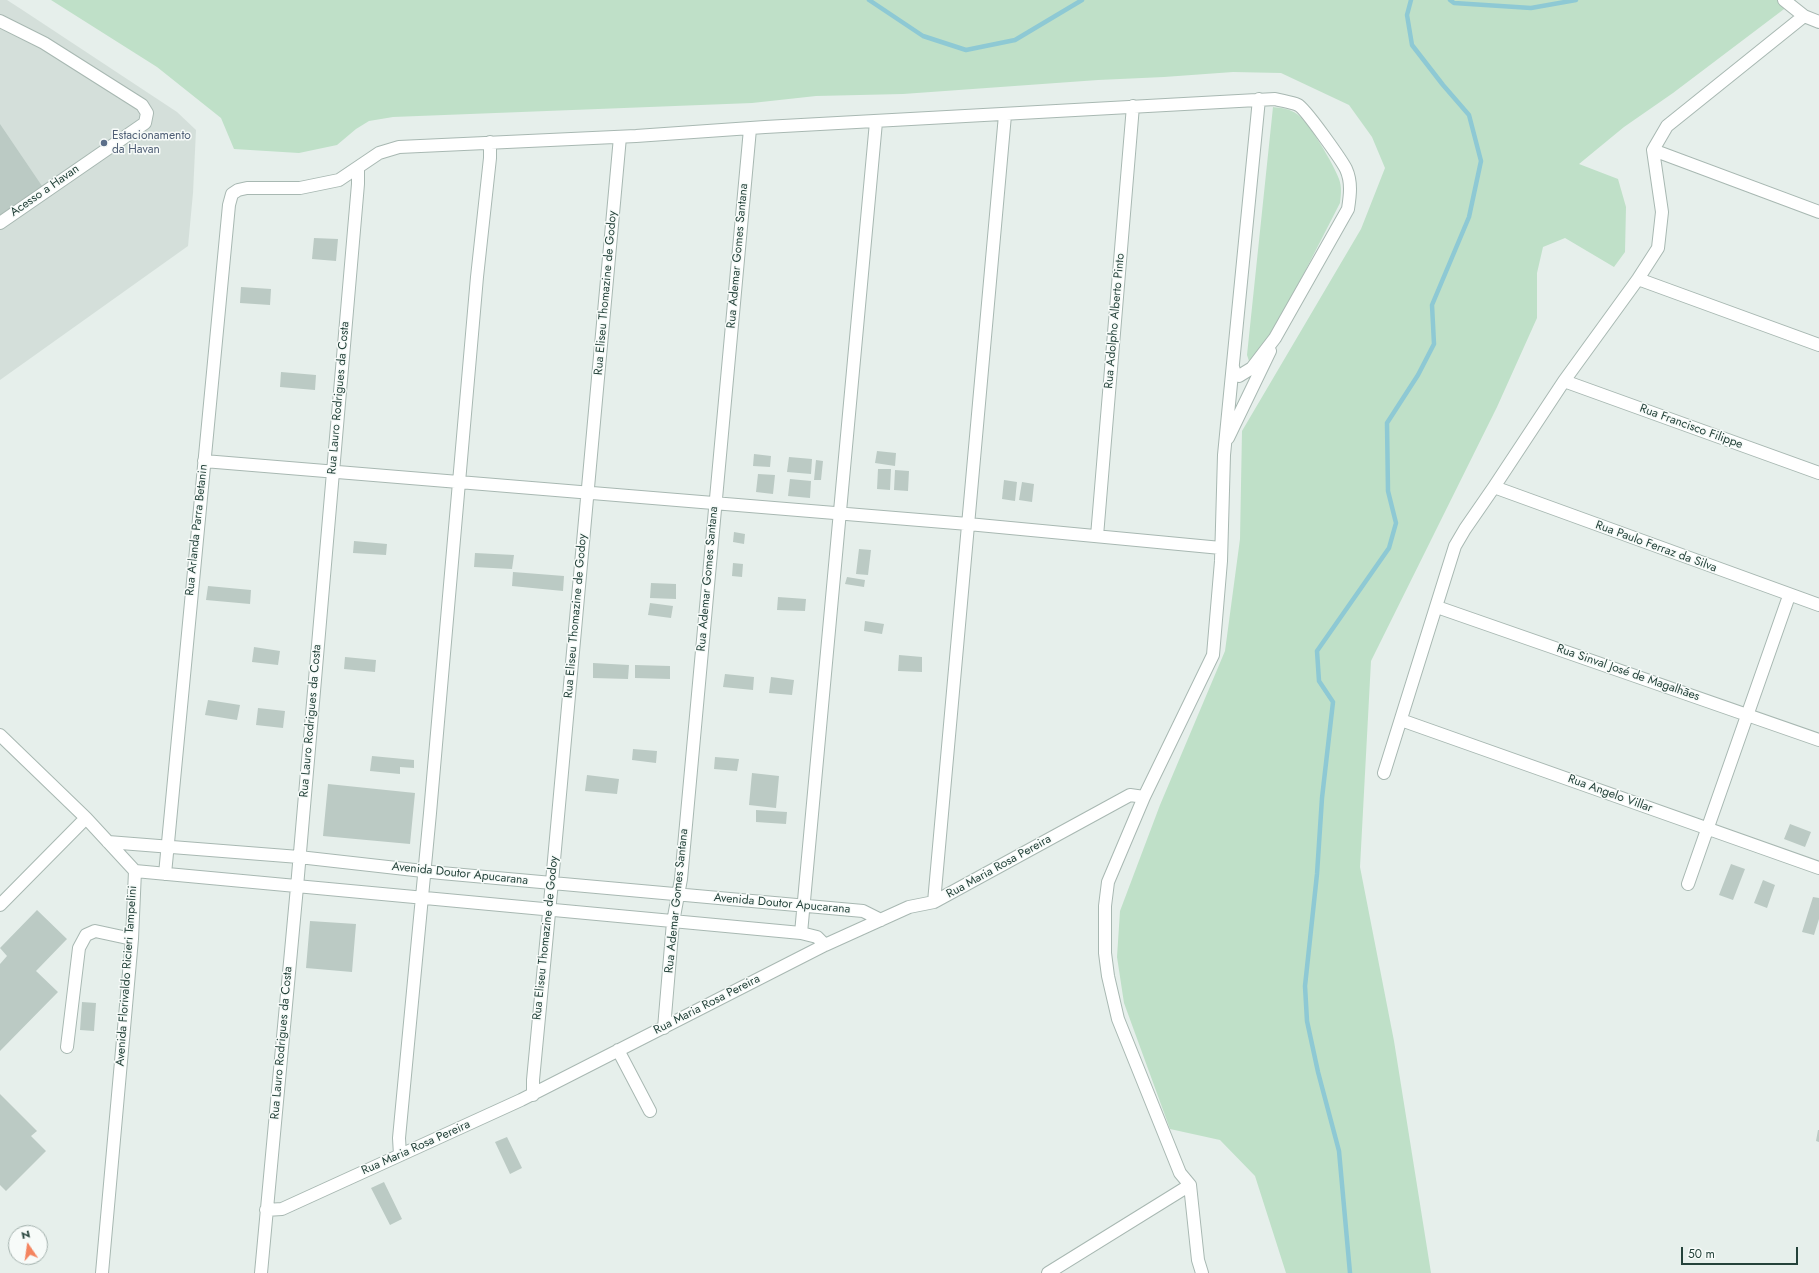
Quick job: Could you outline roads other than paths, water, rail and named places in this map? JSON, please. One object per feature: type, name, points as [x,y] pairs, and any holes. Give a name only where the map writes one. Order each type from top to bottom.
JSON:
[{"type":"street","points":[[1784,0],[1804,16],[1819,22]]},
{"type":"street","points":[[1384,773],[1455,546],[1564,381],[1638,280],[1658,248],[1662,212],[1653,150],[1667,126],[1804,16]]},
{"type":"street","name":"Acesso a Havan","points":[[0,21],[44,43],[142,105],[147,113],[145,123],[0,223]]},
{"type":"street","points":[[1202,1273],[1198,1260],[1190,1185],[1180,1173],[1118,1019],[1108,976],[1104,930],[1108,882],[1144,797],[1213,655],[1222,548],[1225,442],[1259,99]]},
{"type":"street","points":[[358,168],[379,153],[399,147],[620,137],[1259,99],[1274,99],[1300,106],[1346,169],[1350,190],[1348,209],[1275,338],[1268,356],[1225,442]]},
{"type":"street","name":"Rua Adolpho Alberto Pinto","points":[[1097,536],[1133,106]]},
{"type":"street","points":[[934,902],[1005,115]]},
{"type":"street","points":[[802,933],[876,122]]},
{"type":"street","name":"Rua Ademar Gomes Santana","points":[[664,1028],[673,922],[679,895],[750,129]]},
{"type":"street","name":"Rua Eliseu Thomazine de Godoy","points":[[533,1094],[533,1072],[550,910],[620,137]]},
{"type":"street","points":[[400,1155],[399,1138],[422,898],[456,498],[459,482],[477,277],[490,158],[490,142]]},
{"type":"street","points":[[1653,150],[1819,212]]},
{"type":"street","name":"Rua Arlanda Parra Betanin","points":[[165,874],[229,205],[232,194],[238,190],[247,188],[284,189],[326,184],[339,180],[358,168]]},
{"type":"street","name":"Rua Lauro Rodrigues da Costa","points":[[261,1273],[297,887],[358,184],[358,168]]},
{"type":"street","points":[[1638,280],[1819,345]]},
{"type":"street","points":[[1233,367],[1235,374],[1239,376],[1247,371],[1275,338]]},
{"type":"street","name":"Rua Francisco Filippe","points":[[1564,381],[1819,473]]},
{"type":"street","points":[[204,461],[968,524],[1222,548]]},
{"type":"street","name":"Rua Paulo Ferraz da Silva","points":[[1494,487],[1789,596],[1819,605]]},
{"type":"street","points":[[1688,884],[1789,596]]},
{"type":"street","name":"Rua Sinval José de Magalhães","points":[[1437,607],[1748,714],[1819,740]]},
{"type":"street","name":"Rua Angelo Villar","points":[[1401,720],[1819,868]]},
{"type":"street","name":"Avenida Florivaldo Ricieri Tampelini","points":[[0,735],[86,818],[135,871],[132,939],[102,1273]]},
{"type":"street","name":"Rua Maria Rosa Pereira","points":[[266,1210],[282,1209],[533,1094],[825,945],[909,907],[934,902],[1130,795],[1144,797]]},
{"type":"street","points":[[0,904],[86,818]]},
{"type":"street","name":"Avenida Doutor Apucarana","points":[[108,842],[299,857],[424,871],[863,911],[881,920]]},
{"type":"street","points":[[135,871],[802,933],[817,937],[825,945]]},
{"type":"street","points":[[67,1047],[79,948],[86,935],[95,930],[132,939]]},
{"type":"street","points":[[618,1050],[650,1111]]},
{"type":"street","points":[[1048,1273],[1190,1185]]},
{"type":"waterway","points":[[869,0],[923,36],[966,50],[1015,40],[1082,0]]},
{"type":"waterway","points":[[1350,1273],[1339,1151],[1318,1072],[1307,1021],[1305,986],[1317,874],[1322,798],[1333,702],[1319,681],[1317,651],[1389,548],[1396,523],[1388,491],[1387,423],[1418,375],[1434,344],[1432,305],[1469,217],[1481,161],[1469,115],[1443,85],[1412,45],[1407,15],[1411,0]]},
{"type":"waterway","points":[[1450,0],[1454,3],[1531,8],[1576,0]]},
{"type":"place","name":"Estacionamento da Havan","points":[[104,143]]}]
